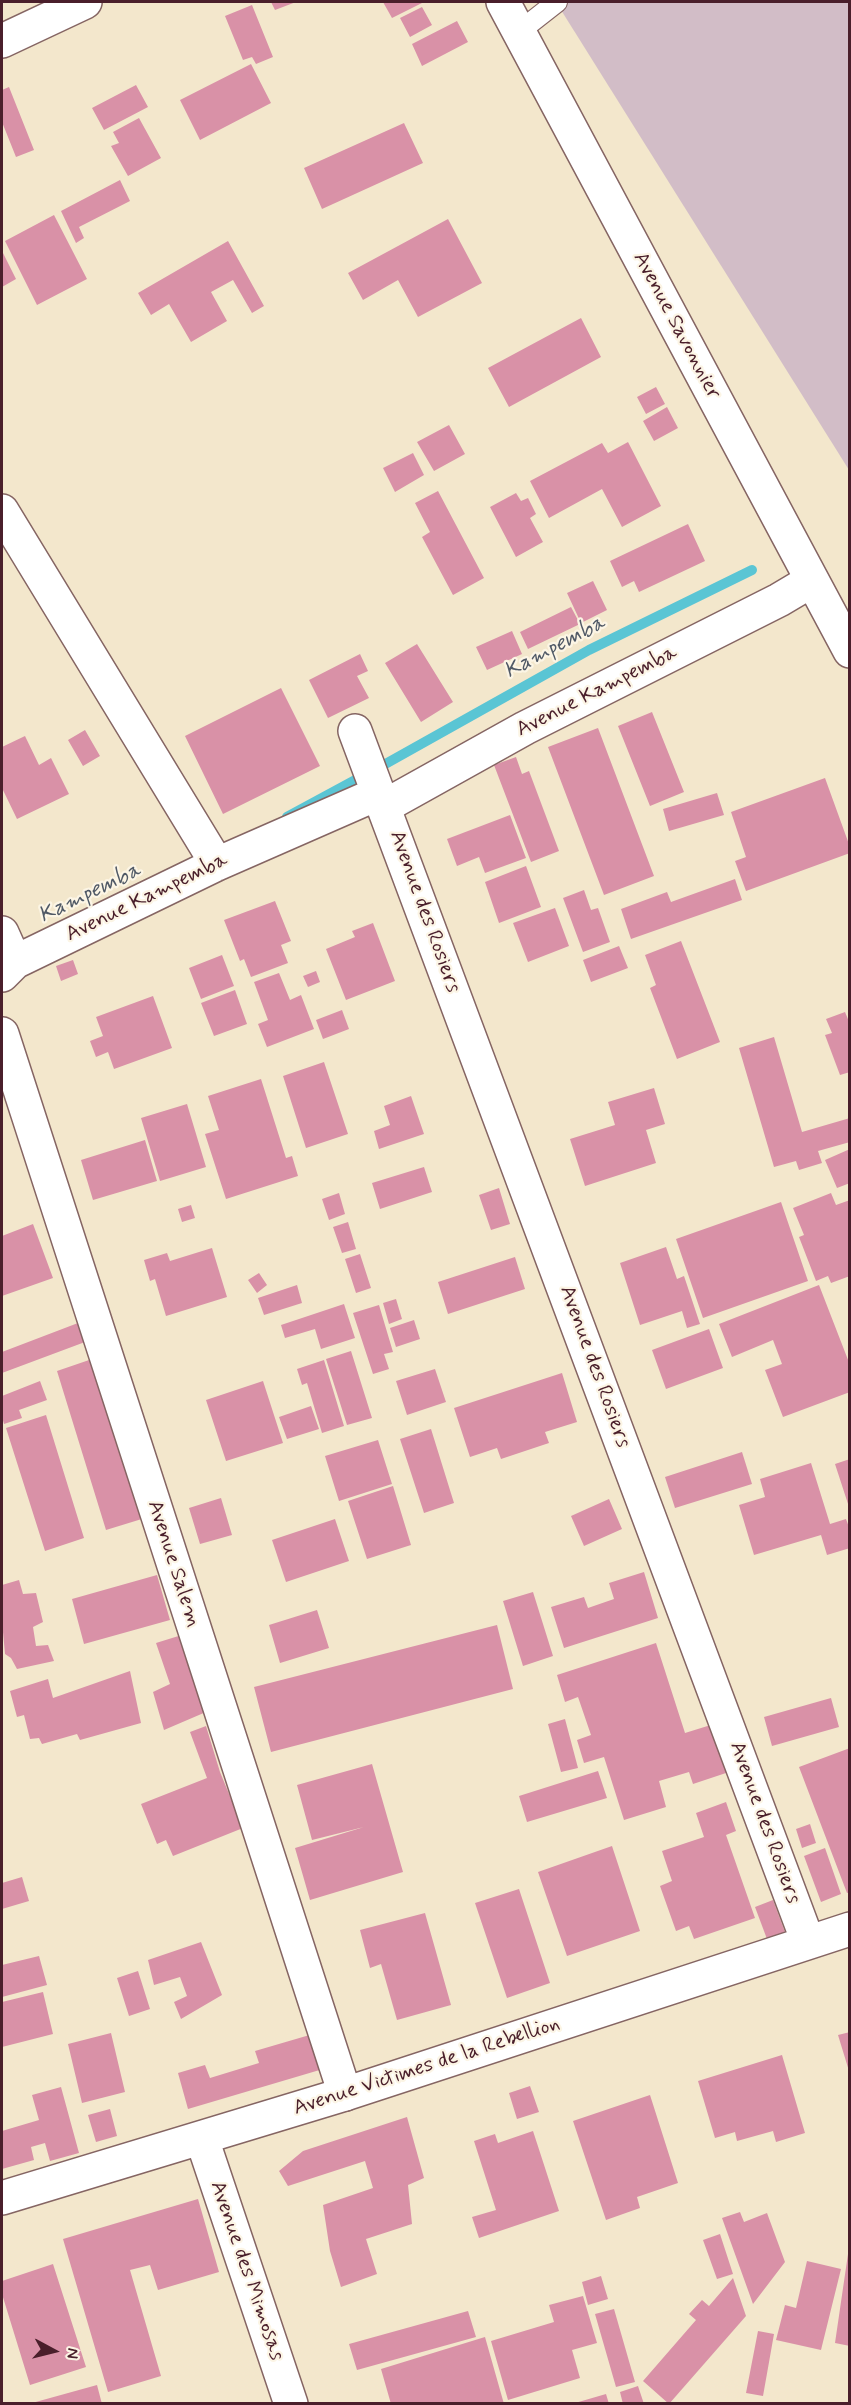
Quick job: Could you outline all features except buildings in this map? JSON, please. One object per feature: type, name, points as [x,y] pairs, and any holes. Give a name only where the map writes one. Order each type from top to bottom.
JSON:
[{"type":"street","points":[[2,41],[85,2]]},
{"type":"street","name":"Avenue Savonnier","points":[[503,2],[811,581],[849,648]]},
{"type":"street","points":[[2,511],[209,850]]},
{"type":"street","name":"Avenue Kampemba","points":[[7,951],[371,771],[515,734],[779,600],[811,581]]},
{"type":"street","name":"Avenue des Rosiers","points":[[371,771],[808,1942]]},
{"type":"street","name":"Avenue Salem","points":[[2,1034],[345,2094]]},
{"type":"street","name":"Avenue Victimes de la Rebellion","points":[[2,2198],[345,2094],[849,1929]]},
{"type":"street","name":"Avenue des Mimosas","points":[[202,2139],[291,2403]]},
{"type":"lane","points":[[520,31],[557,2]]},
{"type":"shaded area","points":[[556,2],[849,2],[849,470]]},
{"type":"waterway","name":"Kampemba","points":[[380,767],[589,650],[752,570]]},
{"type":"waterway","name":"Kampemba","points":[[287,817],[361,777]]}]
